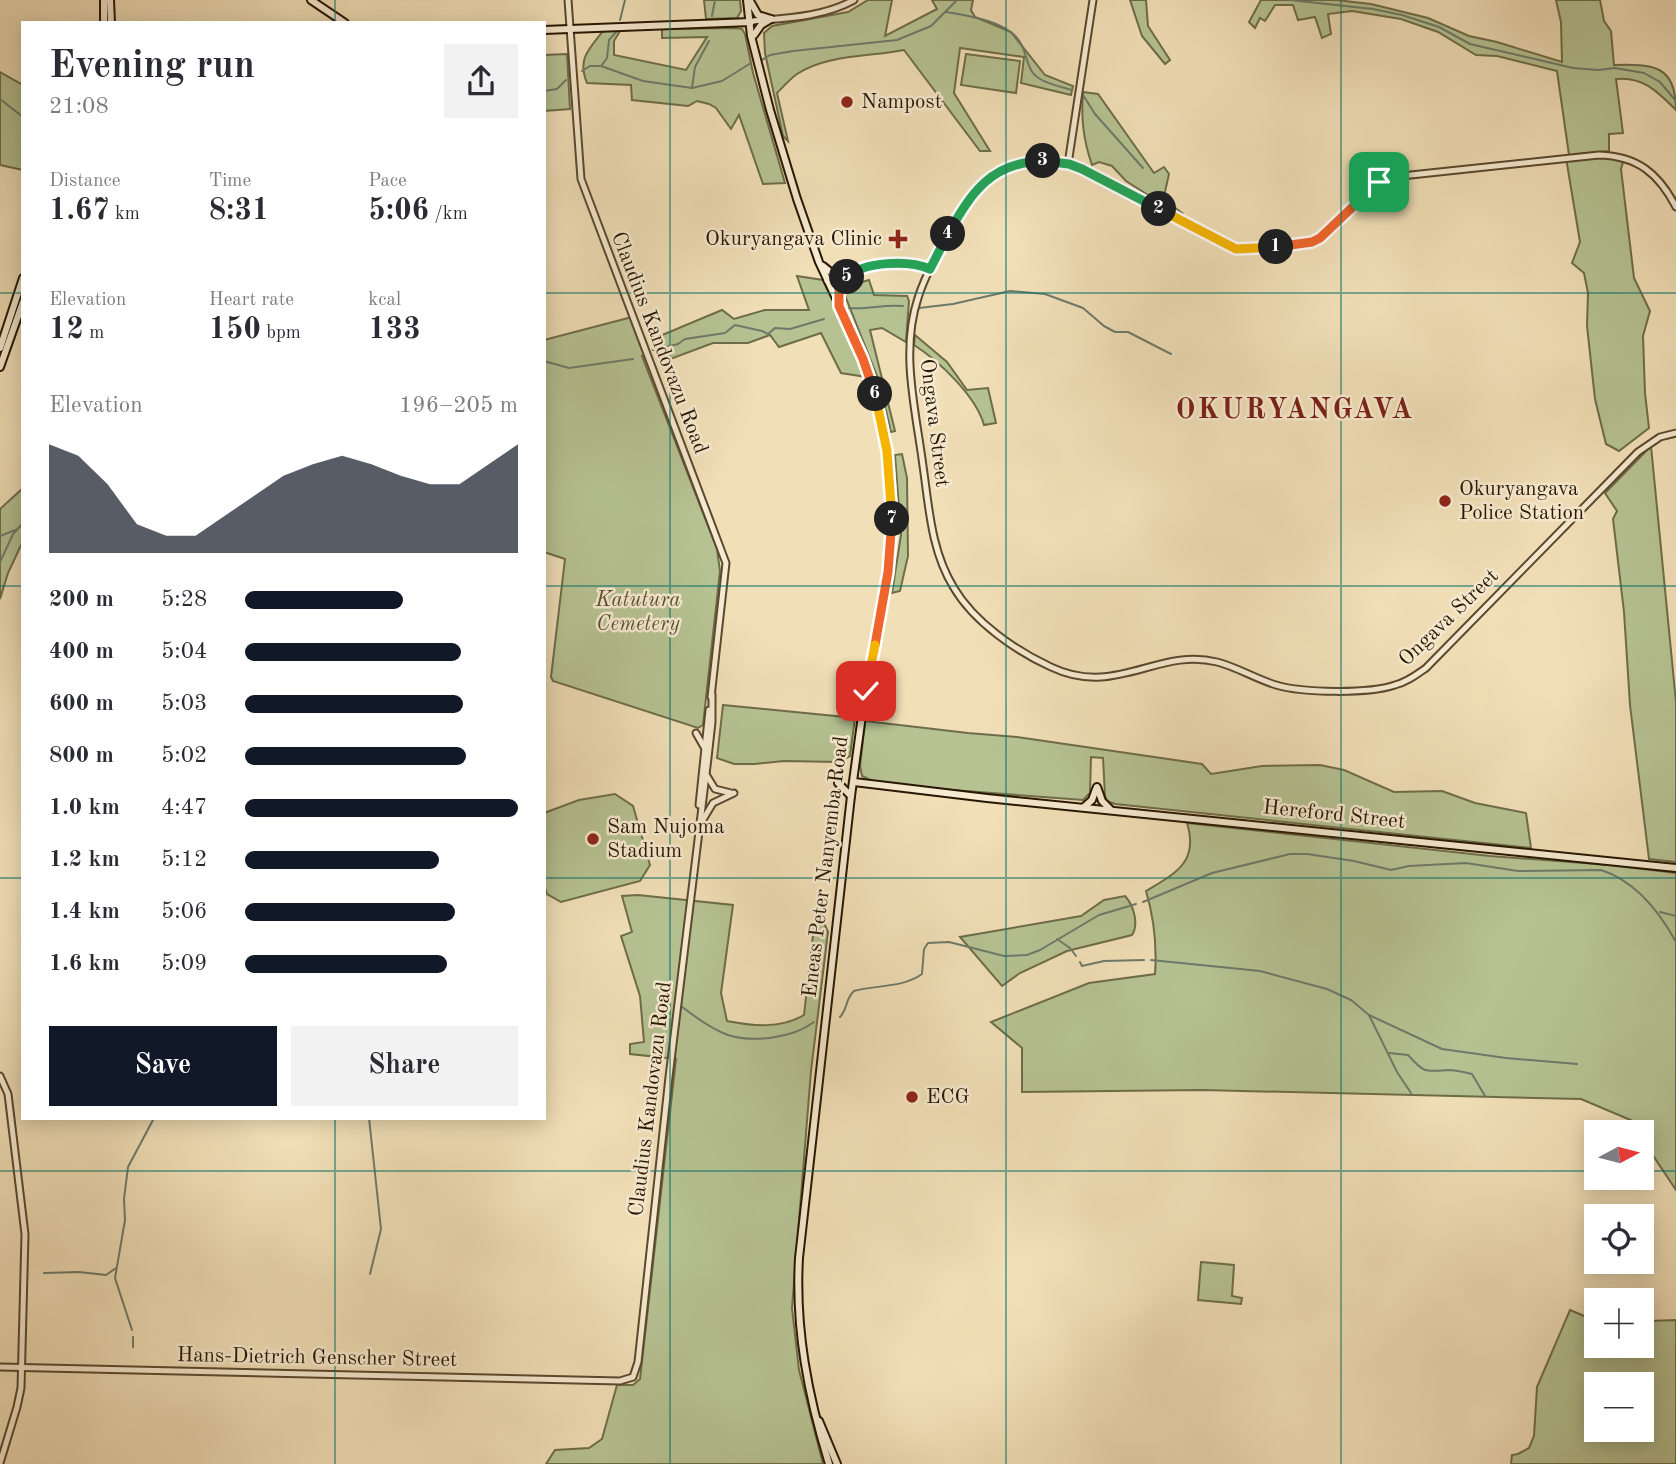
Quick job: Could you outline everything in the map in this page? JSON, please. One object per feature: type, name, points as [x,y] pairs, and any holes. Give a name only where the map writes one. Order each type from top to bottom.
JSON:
[{"type":"main road","points":[[104,0],[104,21]]},
{"type":"main road","points":[[110,0],[111,21]]},
{"type":"main road","points":[[311,0],[342,21]]},
{"type":"main road","points":[[749,0],[758,15],[771,19]]},
{"type":"main road","name":"Eneas Peter Nanyemba Road","points":[[749,0],[755,49],[780,146],[819,262],[863,359],[876,397],[892,494],[888,572],[864,701],[851,796],[799,1258],[798,1320],[805,1368],[829,1464]]},
{"type":"main road","points":[[754,35],[761,25],[771,19]]},
{"type":"main road","points":[[546,30],[751,22]]},
{"type":"main road","name":"Eneas Peter Nanyemba Road","points":[[751,22],[755,49]]},
{"type":"main road","points":[[819,262],[829,273],[851,273]]},
{"type":"main road","points":[[839,306],[839,287],[851,273]]},
{"type":"main road","points":[[0,348],[21,284]]},
{"type":"main road","points":[[0,367],[21,308]]},
{"type":"main road","name":"Hereford Street","points":[[854,782],[975,799],[987,797],[1676,868]]},
{"type":"main road","points":[[838,783],[851,796]]},
{"type":"main road","points":[[1084,807],[1092,800],[1097,788],[1105,806],[1120,811]]},
{"type":"main road","name":"Eneas Peter Nanyemba Road","points":[[816,1416],[836,1464]]},
{"type":"street","name":"Claudius Kandovazu Road","points":[[568,0],[579,168],[583,188],[726,563],[699,822]]},
{"type":"street","points":[[751,22],[829,11],[854,0]]},
{"type":"street","points":[[1069,164],[1093,0]]},
{"type":"street","name":"Ongava Street","points":[[1676,208],[1664,185],[1650,172],[1624,159],[1599,155],[1392,177],[1368,190],[1320,238],[1301,244],[1249,250],[1236,249],[1069,164],[1028,162],[1001,170],[965,203],[930,269],[916,304],[909,346],[909,364],[931,522],[938,552],[954,589],[986,625],[1040,662],[1073,676],[1116,677],[1177,661],[1196,659],[1218,662],[1272,684],[1296,689],[1367,690],[1401,683],[1430,663],[1638,452],[1660,437],[1676,433]]},
{"type":"street","points":[[827,281],[892,263],[930,269]]},
{"type":"street","name":"Claudius Kandovazu Road","points":[[632,1378],[636,1371],[712,722],[712,694]]},
{"type":"street","points":[[705,750],[696,732],[704,729],[708,722]]},
{"type":"street","points":[[697,835],[713,803],[734,793],[722,792],[712,787],[706,773]]},
{"type":"street","points":[[0,1076],[8,1094],[24,1222],[23,1367],[17,1407],[0,1463]]},
{"type":"street","name":"Hans-Dietrich Genscher Street","points":[[0,1367],[621,1381],[632,1378]]},
{"type":"green space","points":[[704,0],[740,0],[741,11],[737,18],[706,19]]},
{"type":"green space","points":[[868,0],[892,0],[885,36],[937,9],[932,0],[973,0],[971,10],[975,17],[1011,32],[1045,75],[1073,86],[1071,95],[1021,83],[1024,57],[960,48],[954,93],[990,151],[980,151],[904,50],[835,59],[794,76],[777,93],[788,141],[783,136],[765,53],[764,33],[772,26],[848,12]]},
{"type":"green space","points":[[1130,0],[1146,0],[1148,26],[1170,60],[1165,64],[1142,36]]},
{"type":"green space","points":[[1261,0],[1336,0],[1371,4],[1428,18],[1469,36],[1562,62],[1561,22],[1556,0],[1600,0],[1604,21],[1611,31],[1614,65],[1640,65],[1660,70],[1672,84],[1676,110],[1656,91],[1642,83],[1616,79],[1623,133],[1609,134],[1609,151],[1569,155],[1557,71],[1497,56],[1476,55],[1438,32],[1401,19],[1352,11],[1328,14],[1331,34],[1322,38],[1315,17],[1298,20],[1293,5],[1275,5],[1265,21],[1260,18],[1255,28],[1249,22]]},
{"type":"green space","points":[[662,29],[742,29],[785,183],[763,184],[739,115],[731,129],[716,108],[709,104],[697,101],[688,106],[632,100],[631,85],[587,83],[584,61],[589,49],[603,31],[620,31],[614,41],[614,55],[686,70],[707,37],[662,38]]},
{"type":"green space","points":[[567,54],[570,109],[546,111],[546,55]]},
{"type":"green space","points":[[966,54],[1020,61],[1016,93],[961,85]]},
{"type":"green space","points":[[0,72],[21,84],[21,170],[0,165]]},
{"type":"green space","points":[[1083,92],[1098,94],[1154,173],[1164,167],[1169,174],[1164,196],[1182,213],[1178,214],[1126,181],[1112,166],[1099,162],[1092,165],[1083,128]]},
{"type":"green space","points":[[1599,155],[1624,159],[1621,169],[1634,278],[1650,311],[1643,336],[1649,428],[1619,451],[1606,444],[1595,399],[1587,326],[1588,293],[1584,273],[1572,263],[1580,242],[1566,158]]},
{"type":"green space","points":[[797,276],[823,280],[866,377],[841,373],[821,333],[779,347],[770,335],[748,343],[713,343],[665,361],[655,338],[722,310],[734,319],[765,310],[809,310]]},
{"type":"green space","points":[[869,280],[874,295],[907,296],[909,301],[906,342],[882,328],[870,330],[895,431],[891,432],[879,381],[844,293],[847,286]]},
{"type":"green space","name":"Katutura Cemetery","points":[[632,317],[646,354],[642,356],[717,549],[720,571],[703,725],[698,728],[553,681],[551,677],[565,559],[546,553],[546,339]]},
{"type":"green space","points":[[915,335],[947,362],[967,390],[988,388],[996,423],[984,425],[965,391],[934,360],[914,345]]},
{"type":"green space","points":[[1651,446],[1676,702],[1676,862],[1649,859],[1630,705],[1624,612],[1613,519],[1617,511],[1605,493]]},
{"type":"green space","points":[[902,454],[907,478],[908,556],[900,591],[892,593],[901,535],[895,455]]},
{"type":"green space","points":[[21,490],[21,545],[0,599],[0,509]]},
{"type":"green space","points":[[723,705],[855,718],[850,756],[839,762],[784,761],[755,764],[734,764],[717,758]]},
{"type":"green space","points":[[865,721],[1017,737],[1202,764],[1211,774],[1262,766],[1320,765],[1344,770],[1394,792],[1442,791],[1475,803],[1526,813],[1531,848],[1115,804],[1107,801],[1105,796],[1103,758],[1091,757],[1090,793],[1083,800],[872,781],[862,776],[860,766]]},
{"type":"green space","name":"Sam Nujoma Stadium","points":[[615,794],[633,806],[650,865],[640,881],[561,902],[546,891],[546,812],[579,800]]},
{"type":"green space","points":[[1187,823],[1676,873],[1676,1190],[1654,1157],[1654,1120],[1631,1120],[1581,1099],[1202,1090],[1022,1092],[1022,1048],[991,1022],[1089,983],[1155,974],[1154,932],[1146,891],[1182,865],[1190,848]]},
{"type":"green space","points":[[638,895],[733,905],[721,993],[727,1021],[756,1025],[776,1024],[786,1023],[804,1015],[815,917],[824,923],[828,932],[811,1071],[792,1308],[799,1370],[823,1464],[546,1464],[555,1450],[589,1448],[602,1439],[617,1385],[633,1385],[640,1379],[676,1059],[630,1054],[630,1044],[644,1042],[640,996],[621,936],[632,932],[622,896]]},
{"type":"green space","points":[[1125,896],[1134,915],[1132,935],[1067,951],[1020,973],[1002,986],[960,937],[1081,916],[1104,900]]},
{"type":"green space","points":[[1201,1262],[1234,1265],[1232,1296],[1242,1298],[1241,1304],[1198,1300]]},
{"type":"green space","points":[[1570,1310],[1584,1316],[1584,1358],[1654,1358],[1654,1321],[1676,1320],[1676,1464],[1511,1464],[1512,1455],[1529,1448],[1534,1436],[1537,1387]]},
{"type":"waterway","points":[[620,20],[625,0]]},
{"type":"waterway","points":[[712,16],[715,0]]},
{"type":"waterway","points":[[762,60],[770,55],[793,51],[897,40],[931,26],[957,0]]},
{"type":"waterway","points":[[1290,0],[1402,15],[1439,27],[1470,44],[1573,68],[1615,68],[1644,73],[1660,82],[1676,101]]},
{"type":"waterway","points":[[946,12],[1003,27],[1020,41],[1030,68],[1037,77],[1072,90]]},
{"type":"waterway","points":[[602,65],[607,58],[609,40],[616,32]]},
{"type":"waterway","points":[[692,88],[695,67],[709,41]]},
{"type":"waterway","points":[[582,71],[590,66],[601,66],[643,81],[692,88],[722,81],[751,63]]},
{"type":"waterway","points":[[546,91],[557,89],[566,80]]},
{"type":"waterway","points":[[1083,95],[1095,114],[1143,168]]},
{"type":"waterway","points":[[0,99],[21,115]]},
{"type":"waterway","points":[[919,308],[953,304],[1010,291],[1045,294],[1083,308],[1115,332],[1128,332],[1171,354]]},
{"type":"waterway","points":[[849,308],[903,306]]},
{"type":"waterway","points":[[653,350],[678,344],[685,339],[725,333],[735,325],[768,334],[775,328],[790,329],[824,319]]},
{"type":"waterway","points":[[546,362],[569,368],[633,359]]},
{"type":"waterway","points":[[0,562],[13,534],[21,525]]},
{"type":"waterway","points":[[0,536],[15,530]]},
{"type":"waterway","points":[[1143,902],[1212,873],[1290,854],[1354,861],[1391,870],[1409,866],[1466,863],[1518,871],[1601,870],[1636,889],[1654,908],[1676,942]]},
{"type":"waterway","points":[[840,1017],[854,991],[898,984],[922,974],[924,949],[928,943],[949,942],[1004,956],[1027,955],[1099,915],[1136,904]]},
{"type":"waterway","points":[[1660,912],[1676,916]]},
{"type":"waterway","points":[[1057,939],[1076,956]]},
{"type":"waterway","points":[[1080,962],[1082,966],[1104,961],[1144,960]]},
{"type":"waterway","points":[[1151,960],[1260,971],[1327,989],[1351,1000],[1369,1015],[1442,1049],[1577,1064]]},
{"type":"waterway","points":[[681,1006],[715,1029],[749,1039],[773,1038],[795,1032],[814,1022]]},
{"type":"waterway","points":[[1369,1015],[1397,1072],[1411,1093]]},
{"type":"waterway","points":[[1389,1053],[1408,1055],[1425,1070],[1454,1070],[1472,1074],[1485,1096]]},
{"type":"waterway","points":[[132,1330],[115,1278],[125,1220],[124,1199],[128,1167],[153,1120]]},
{"type":"waterway","points":[[369,1120],[381,1229],[370,1274]]},
{"type":"waterway","points":[[44,1273],[79,1272],[106,1275],[116,1268]]},
{"type":"waterway","points":[[133,1337],[133,1347]]},
{"type":"place","name":"Nampost","points":[[847,102]]},
{"type":"place","name":"Okuryangava Clinic","points":[[898,239]]},
{"type":"place","name":"Okuryangava Police Station","points":[[1445,501]]},
{"type":"place","name":"Sam Nujoma Stadium","points":[[593,839]]},
{"type":"place","name":"ECG","points":[[912,1097]]},
{"type":"district","name":"OKURYANGAVA","points":[[1295,411]]},
{"type":"route","points":[[866,691],[888,572],[892,494],[883,428],[873,387],[856,341],[839,306],[839,287],[851,273],[892,263],[930,269],[974,191],[1001,170],[1028,162],[1056,162],[1082,169],[1224,245],[1249,250],[1301,244],[1320,238],[1379,182]]}]
